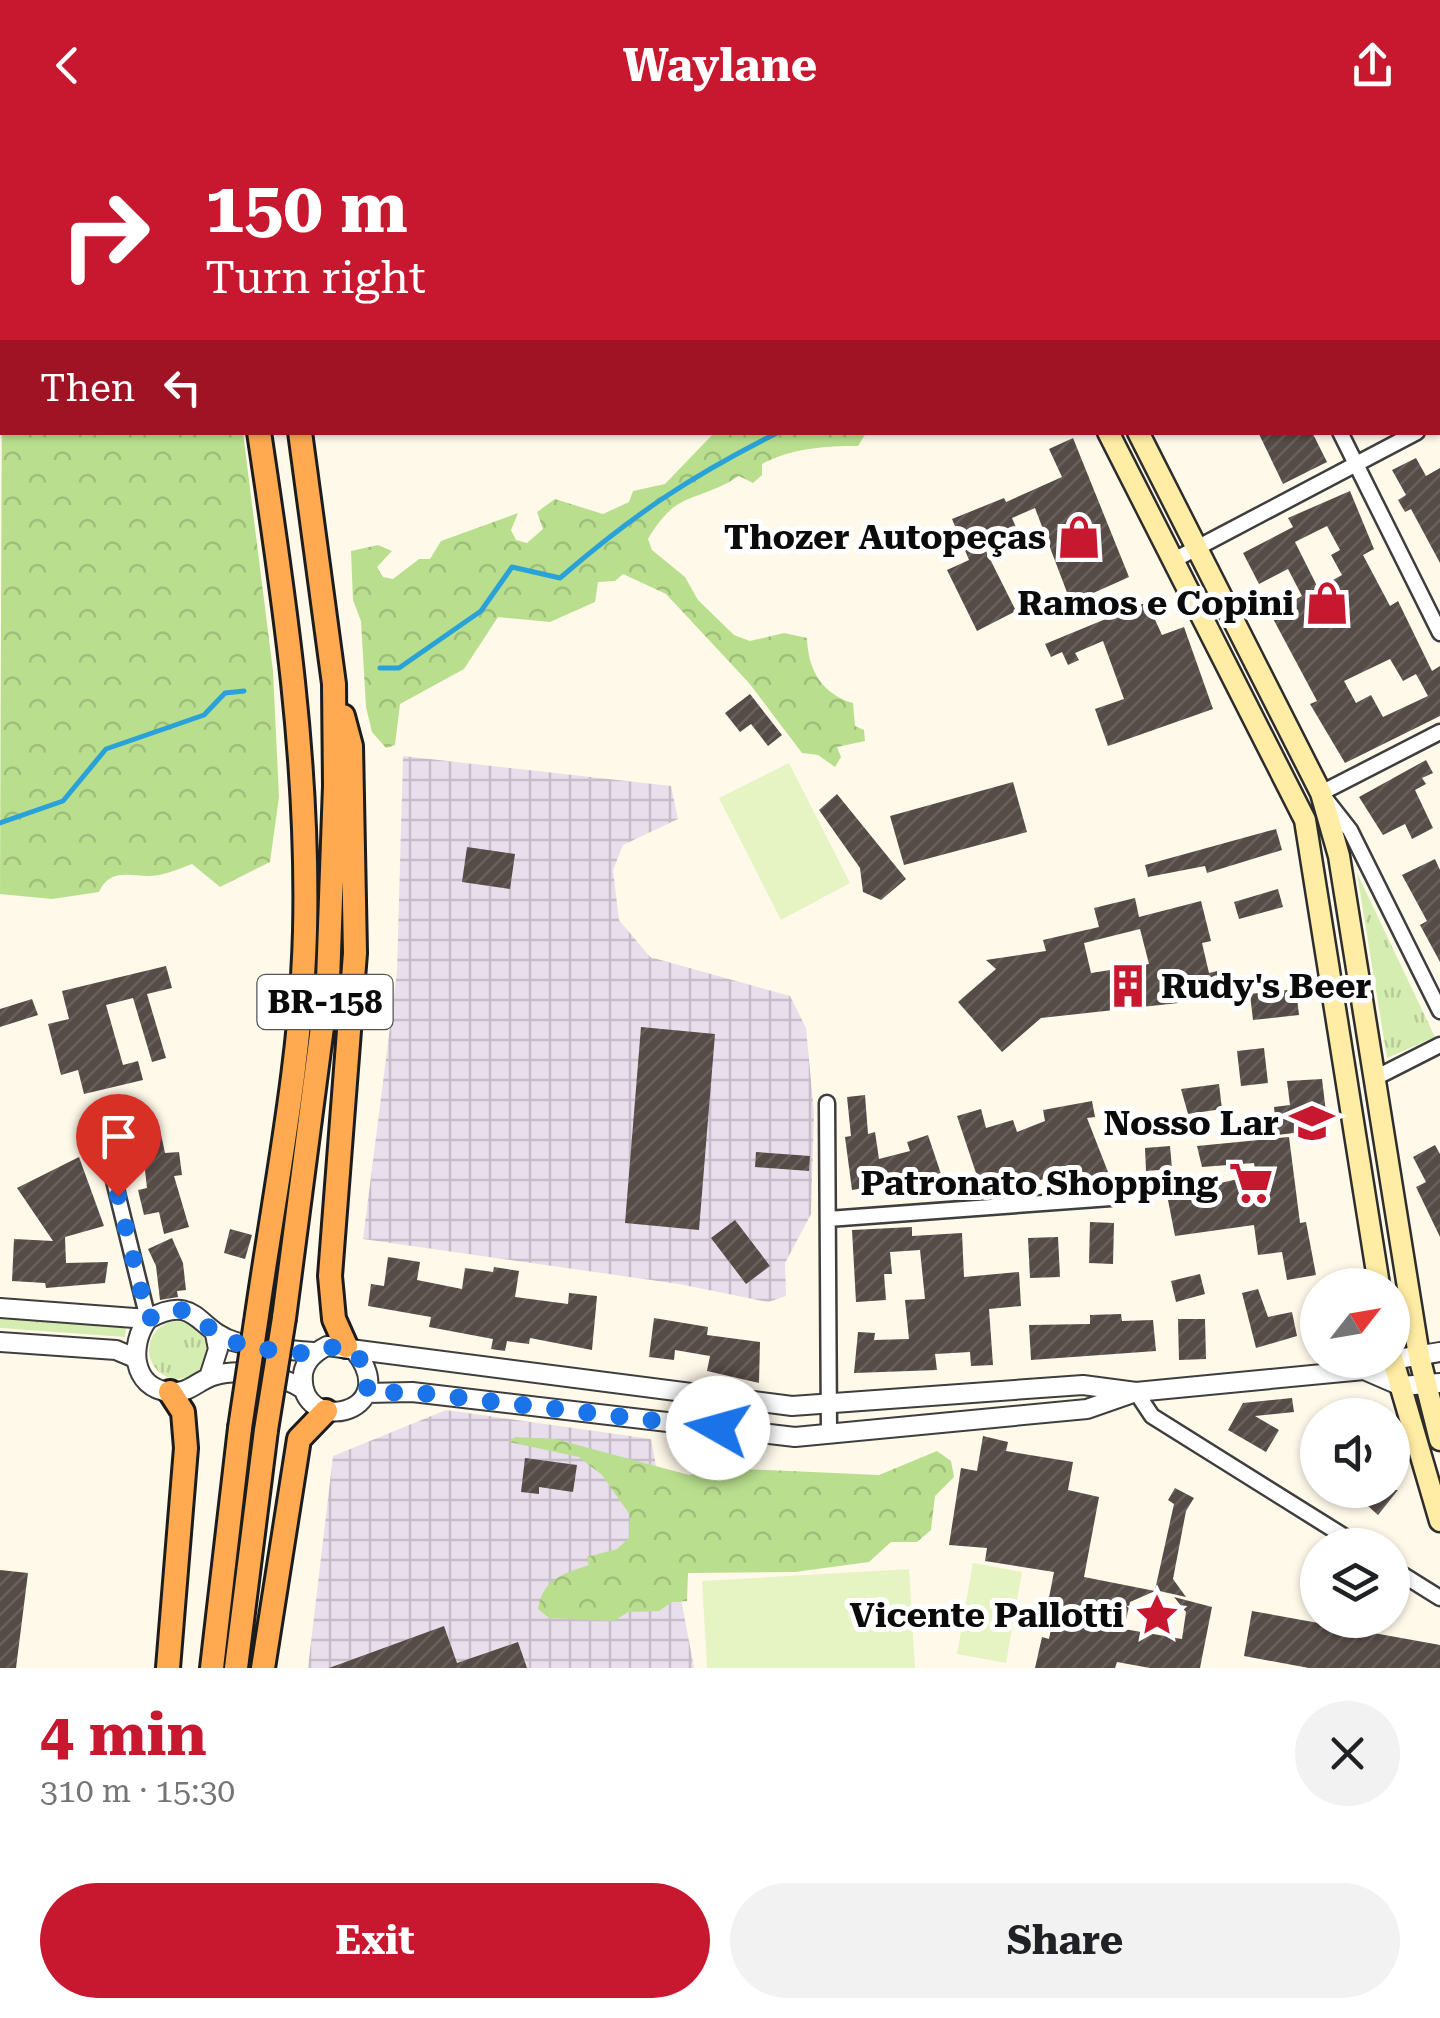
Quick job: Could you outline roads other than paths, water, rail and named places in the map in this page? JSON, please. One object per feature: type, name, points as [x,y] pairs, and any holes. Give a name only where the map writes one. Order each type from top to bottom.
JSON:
[{"type":"highway","name":"BR-158","points":[[212,1668],[305,934],[304,782],[287,622],[259,435]]},
{"type":"highway","name":"BR-158","points":[[236,1668],[328,981],[334,684],[300,435]]},
{"type":"highway","points":[[334,684],[351,746],[356,952],[330,1276],[334,1319],[351,1349]]},
{"type":"highway","points":[[168,1668],[186,1448],[182,1412],[170,1392]]},
{"type":"highway","points":[[263,1668],[299,1440],[326,1412]]},
{"type":"main road","points":[[1110,435],[1305,820],[1377,1268]]},
{"type":"main road","points":[[1140,435],[1321,793],[1339,856],[1374,1078],[1430,1354],[1440,1440]]},
{"type":"main road","points":[[1151,516],[1174,504]]},
{"type":"main road","points":[[1398,1378],[1440,1521]]},
{"type":"street","points":[[1342,435],[1440,632]]},
{"type":"street","points":[[1174,560],[1411,435]]},
{"type":"street","points":[[1440,732],[1321,793],[1356,840],[1440,1011]]},
{"type":"street","points":[[1374,1078],[1440,1045]]},
{"type":"street","points":[[827,1103],[829,1433]]},
{"type":"street","points":[[101,1128],[148,1319],[134,1344],[135,1358],[147,1380],[170,1392],[192,1390],[209,1377],[234,1372],[290,1380],[326,1412],[342,1412],[356,1406],[367,1393],[368,1367],[351,1349]]},
{"type":"street","points":[[828,1219],[1111,1198]]},
{"type":"street","points":[[0,1308],[148,1319],[165,1310],[185,1309],[203,1318],[215,1334],[218,1349],[209,1377]]},
{"type":"street","points":[[215,1334],[237,1343],[314,1352],[328,1346],[792,1406],[1083,1385],[1136,1392],[1300,1376]]},
{"type":"street","points":[[0,1342],[116,1350],[135,1358]]},
{"type":"street","points":[[303,1389],[303,1369],[314,1352]]},
{"type":"street","points":[[1382,1378],[1401,1386],[1433,1384]]},
{"type":"street","points":[[367,1393],[412,1392],[795,1437],[1087,1409],[1136,1392]]},
{"type":"street","points":[[1136,1392],[1152,1416],[1331,1528]]},
{"type":"street","points":[[1410,1579],[1440,1598]]},
{"type":"waterway","points":[[380,668],[399,668],[481,611],[512,567],[560,578],[664,498],[773,435]]},
{"type":"waterway","points":[[0,823],[63,801],[106,749],[204,715],[225,693],[244,691]]},
{"type":"place","name":"Thozer Autopeças","points":[[1079,537]]},
{"type":"place","name":"Ramos e Copini","points":[[1327,603]]},
{"type":"place","name":"Rudy's Beer","points":[[1128,986]]},
{"type":"place","name":"Nosso Lar","points":[[1312,1123]]},
{"type":"place","name":"Patronato Shopping","points":[[1251,1183]]},
{"type":"place","name":"Vicente Pallotti","points":[[1157,1615]]}]
